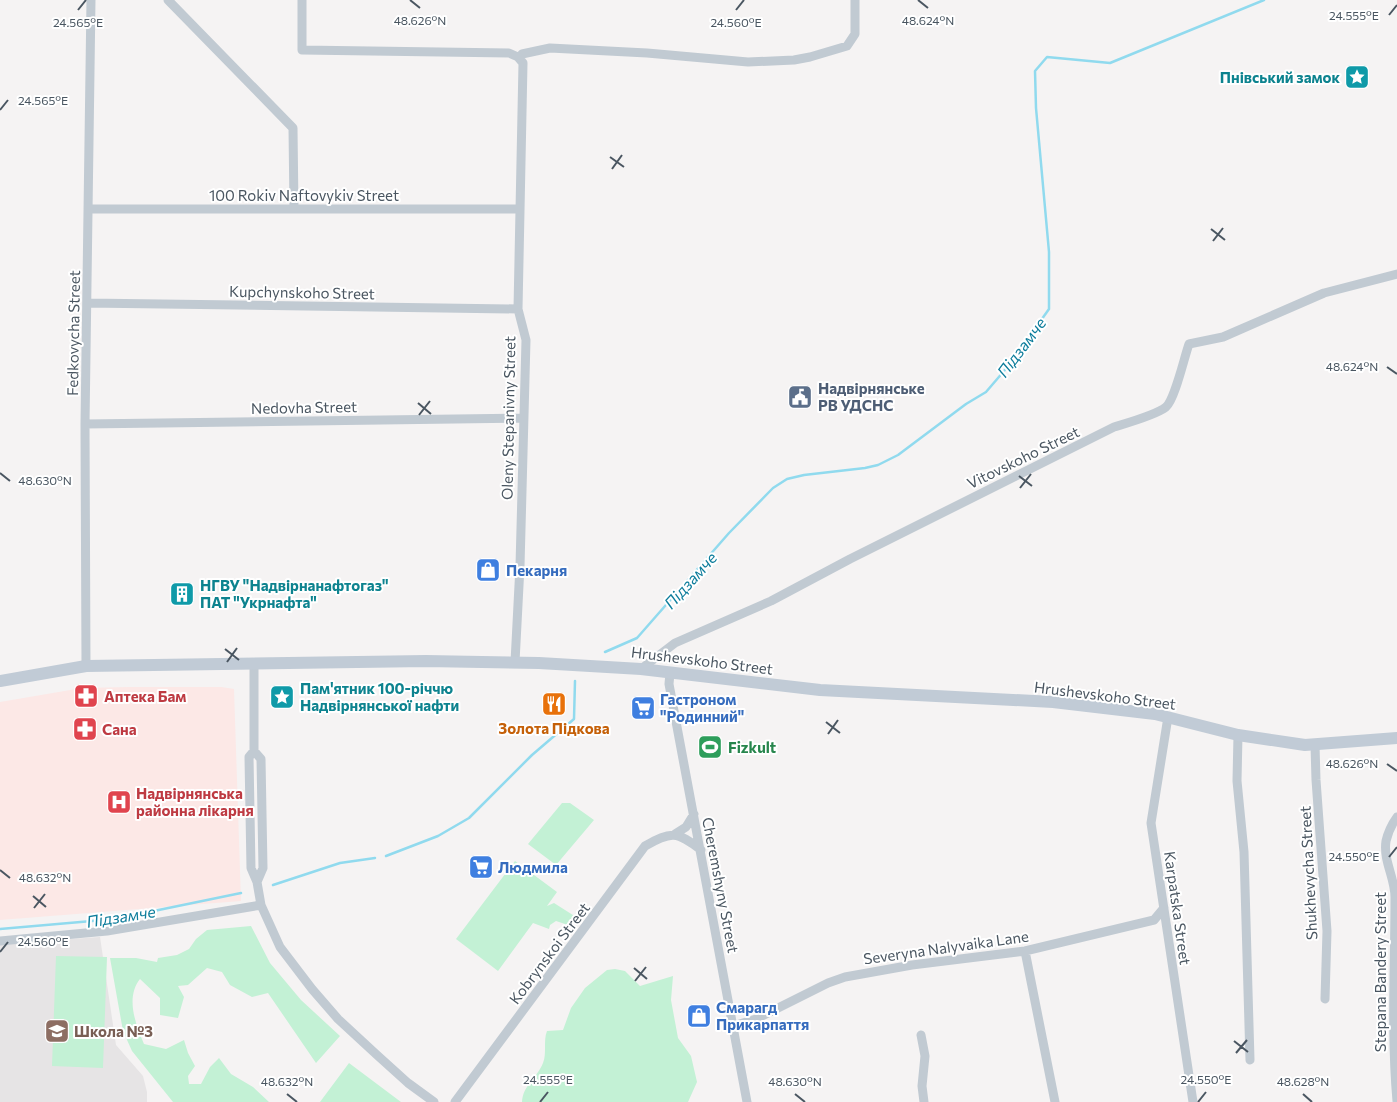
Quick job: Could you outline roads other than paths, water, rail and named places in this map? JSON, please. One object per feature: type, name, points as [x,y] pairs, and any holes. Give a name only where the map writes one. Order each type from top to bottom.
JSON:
[{"type":"street","name":"Fedkovycha Street","points":[[86,666],[86,424],[91,0]]},
{"type":"street","points":[[168,0],[293,128],[294,209]]},
{"type":"street","points":[[302,0],[302,50],[509,53],[520,55],[550,48],[647,53],[748,62],[774,62],[802,58],[847,46],[855,34],[855,0]]},
{"type":"street","name":"Oleny Stepanivny Street","points":[[515,662],[520,566],[526,340],[518,309],[523,63],[520,55]]},
{"type":"street","name":"100 Rokiv Naftovykiv Street","points":[[88,209],[520,209]]},
{"type":"street","name":"Vitovskoho Street","points":[[641,669],[675,643],[771,601],[850,559],[1114,427],[1152,414],[1166,407],[1172,396],[1189,344],[1223,337],[1324,293],[1397,274]]},
{"type":"street","name":"Kupchynskoho Street","points":[[87,304],[518,309]]},
{"type":"street","name":"Nedovha Street","points":[[86,424],[523,418]]},
{"type":"street","name":"Hrushevskoho Street","points":[[0,681],[86,666],[426,661],[599,665],[820,690],[1053,702],[1168,717],[1238,734],[1315,745],[1397,738]]},
{"type":"street","points":[[254,663],[254,751],[249,757],[251,868],[258,882],[261,905],[280,948],[312,989],[338,1018],[377,1055],[408,1083],[434,1102]]},
{"type":"street","name":"Cheremshyny Street","points":[[670,673],[670,684],[747,1102]]},
{"type":"street","name":"Karpatska Street","points":[[1168,717],[1151,823],[1193,1102]]},
{"type":"street","points":[[1238,734],[1237,781],[1244,852],[1250,1060]]},
{"type":"street","name":"Shukhevycha Street","points":[[1315,745],[1326,931],[1324,999]]},
{"type":"street","name":"Kobrynskoi Street","points":[[455,1102],[645,846],[686,827],[694,814]]},
{"type":"street","name":"Stepana Bandery Street","points":[[1397,816],[1390,828],[1386,841],[1386,859],[1394,887],[1394,1043],[1397,1101]]},
{"type":"street","points":[[674,834],[686,838],[701,850]]},
{"type":"street","points":[[0,942],[107,931],[261,905]]},
{"type":"street","name":"Severyna Nalyvaika Lane","points":[[733,1026],[756,1019],[828,983],[845,977],[912,965],[1025,951],[1154,920],[1164,908]]},
{"type":"street","points":[[1025,951],[1055,1102]]},
{"type":"street","points":[[921,1035],[925,1056],[922,1086],[924,1102]]},
{"type":"waterway","name":"Підзамче","points":[[605,652],[637,638],[729,533],[773,488],[787,479],[804,475],[865,468],[878,465],[898,455],[966,404],[986,392],[1010,364],[1049,309],[1049,252],[1036,108],[1035,71],[1047,57],[1110,63],[1264,0]]},
{"type":"waterway","name":"Підзамче","points":[[386,856],[438,836],[469,818],[532,755],[574,719],[575,681]]},
{"type":"waterway","name":"Підзамче","points":[[273,885],[340,863],[375,858]]},
{"type":"waterway","name":"Підзамче","points":[[0,929],[115,919],[241,893]]},
{"type":"place","name":"Пнівський замок","points":[[1357,77]]},
{"type":"place","name":"Надвірнянське РВ УДСНС","points":[[800,397]]},
{"type":"place","name":"Пекарня","points":[[488,570]]},
{"type":"place","name":"НГВУ \"Надвірнанафтогаз\" ПАТ \"Укрнафта\"","points":[[182,594]]},
{"type":"place","name":"Аптека Бам","points":[[86,696]]},
{"type":"place","name":"Пам'ятник 100-річчю Надвірнянської нафти","points":[[282,697]]},
{"type":"place","name":"Золота Підкова","points":[[554,704]]},
{"type":"place","name":"Гастроном \"Родинний\"","points":[[643,708]]},
{"type":"place","name":"Сана","points":[[85,729]]},
{"type":"place","name":"Fizkult","points":[[710,747]]},
{"type":"place","name":"Надвірнянська районна лікарня","points":[[119,802]]},
{"type":"place","name":"Людмила","points":[[481,867]]},
{"type":"place","name":"Смарагд Прикарпаття","points":[[699,1016]]},
{"type":"place","name":"Школа №3","points":[[57,1031]]}]
